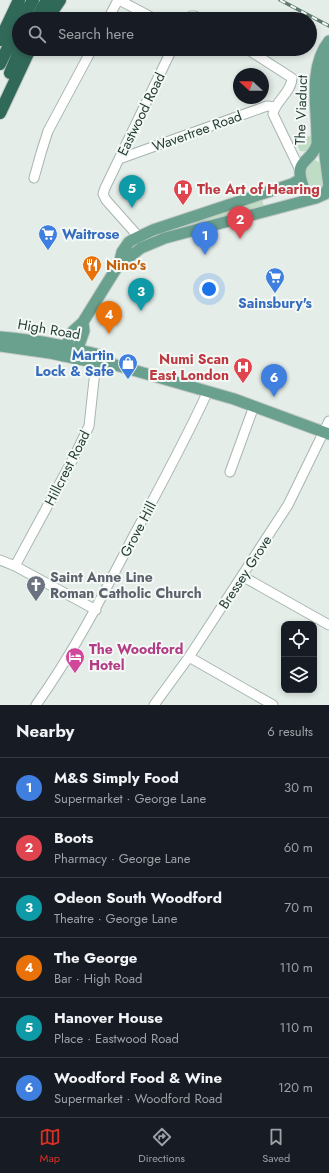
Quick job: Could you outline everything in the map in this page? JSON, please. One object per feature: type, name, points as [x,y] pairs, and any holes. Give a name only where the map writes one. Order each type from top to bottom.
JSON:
[{"type":"highway","points":[[13,12],[19,0]]},
{"type":"highway","points":[[26,12],[33,0]]},
{"type":"highway","points":[[40,12],[48,0]]},
{"type":"highway","points":[[52,12],[60,0]]},
{"type":"highway","points":[[0,40],[12,15]]},
{"type":"highway","points":[[0,64],[12,39]]},
{"type":"highway","points":[[0,96],[17,56]]},
{"type":"highway","points":[[0,113],[27,56]]},
{"type":"main road","name":"The Viaduct","points":[[328,172],[321,144],[316,74],[321,56],[329,41]]},
{"type":"main road","name":"The Viaduct","points":[[308,158],[321,144],[324,76],[329,56]]},
{"type":"main road","points":[[141,241],[170,237],[268,210],[311,199],[322,196],[327,194],[329,186],[328,172],[323,160],[319,157],[308,158],[302,165],[301,175],[307,195],[311,199]]},
{"type":"main road","points":[[65,350],[73,331],[83,322],[119,264],[141,241],[263,193],[292,184],[301,175]]},
{"type":"main road","points":[[263,193],[268,210]]},
{"type":"main road","points":[[76,353],[84,331],[83,322]]},
{"type":"main road","name":"High Road","points":[[0,337],[109,359],[112,364]]},
{"type":"main road","name":"High Road","points":[[0,346],[65,350]]},
{"type":"main road","name":"High Road","points":[[76,353],[97,363],[107,365],[112,364],[208,391],[327,433]]},
{"type":"street","points":[[112,12],[119,0],[142,12]]},
{"type":"street","points":[[34,178],[48,131],[88,56]]},
{"type":"street","name":"Eastwood Road","points":[[141,241],[106,200],[103,194],[169,56]]},
{"type":"street","points":[[258,56],[292,78],[291,84],[275,107],[273,114],[292,151],[301,175]]},
{"type":"street","name":"Wavertree Road","points":[[119,159],[267,106],[275,107]]},
{"type":"street","points":[[292,151],[308,158]]},
{"type":"street","name":"Hillcrest Road","points":[[15,566],[74,457],[89,426],[97,363]]},
{"type":"street","name":"Grove Hill","points":[[36,705],[55,678],[96,610],[188,434],[208,391]]},
{"type":"street","points":[[230,472],[254,406]]},
{"type":"street","name":"Bressey Grove","points":[[154,705],[190,657],[288,506],[327,433],[329,421]]},
{"type":"street","points":[[0,560],[15,566],[96,610]]},
{"type":"street","points":[[242,576],[329,626]]},
{"type":"street","points":[[190,657],[273,705]]},
{"type":"green space","points":[[311,136],[310,147],[306,151],[300,151],[294,139]]},
{"type":"green space","points":[[314,160],[318,161],[322,167],[325,187],[317,194],[308,187],[304,169]]},
{"type":"green space","points":[[260,199],[262,200],[264,206],[263,208],[145,241],[143,238]]},
{"type":"railway","points":[[280,0],[303,12]]},
{"type":"railway","points":[[317,20],[329,26]]},
{"type":"place","name":"The Art of Hearing","points":[[183,206]]},
{"type":"place","name":"Hanover House","points":[[132,208]]},
{"type":"place","name":"Boots","points":[[240,239]]},
{"type":"place","name":"Waitrose","points":[[48,251]]},
{"type":"place","name":"M&S Simply Food","points":[[205,255]]},
{"type":"place","name":"Nino's","points":[[92,282]]},
{"type":"place","name":"Sainsbury's","points":[[275,294]]},
{"type":"place","name":"Odeon South Woodford","points":[[141,311]]},
{"type":"place","name":"The George","points":[[109,334]]},
{"type":"place","name":"Martin Lock & Safe","points":[[128,380]]},
{"type":"place","name":"Numi Scan East London","points":[[243,384]]},
{"type":"place","name":"Woodford Food & Wine","points":[[274,397]]},
{"type":"place","name":"Saint Anne Line Roman Catholic Church","points":[[36,602]]},
{"type":"place","name":"The Woodford Hotel","points":[[75,674]]}]
